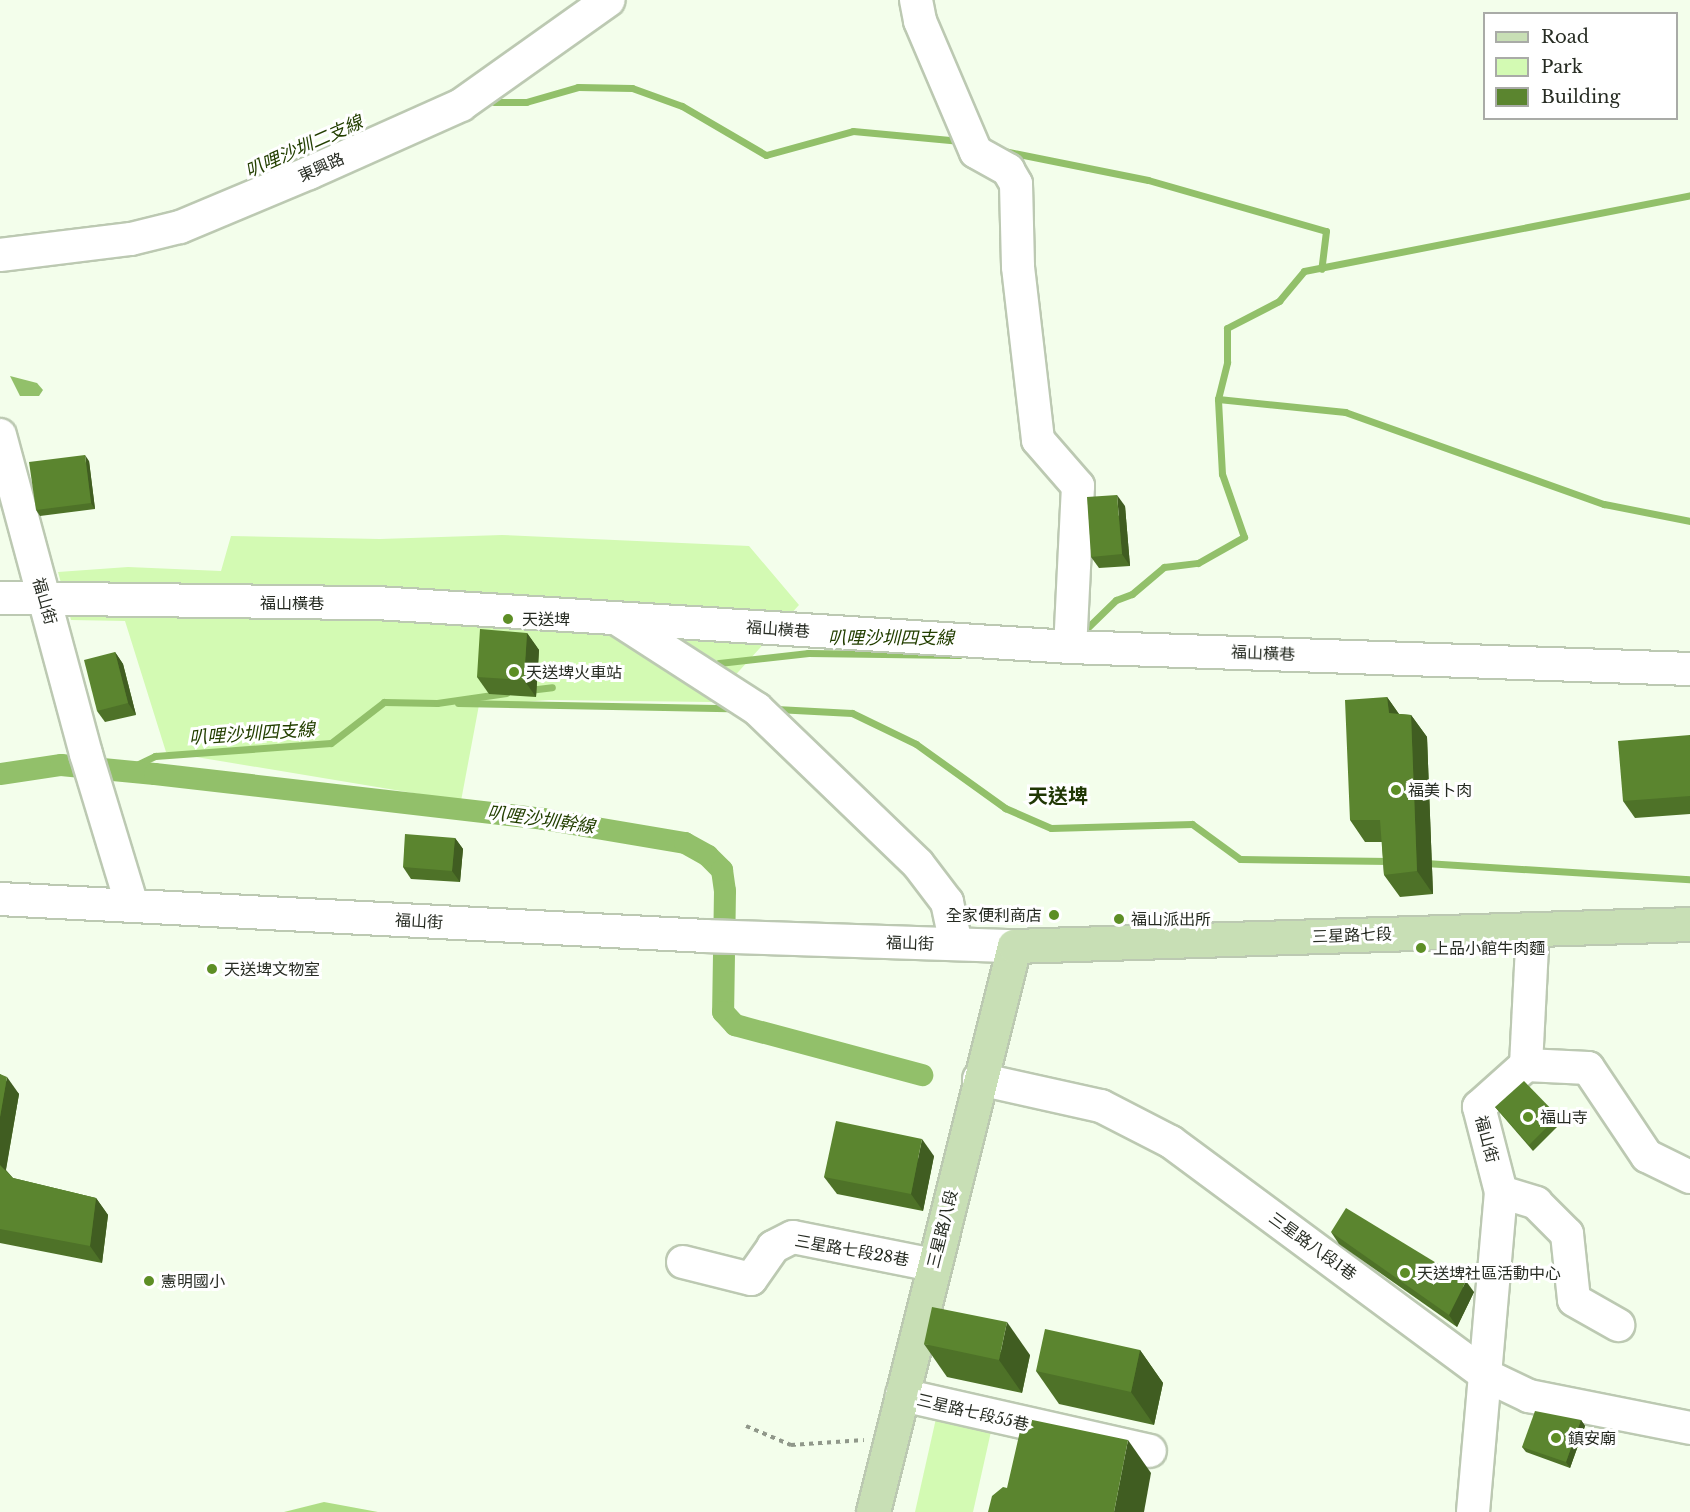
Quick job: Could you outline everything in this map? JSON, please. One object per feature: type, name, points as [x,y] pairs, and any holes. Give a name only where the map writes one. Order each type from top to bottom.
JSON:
[{"type":"main road","name":"三星路七段","points":[[1014,946],[1690,924]]},
{"type":"main road","name":"三星路八段","points":[[873,1512],[893,1441],[933,1265],[1014,946]]},
{"type":"street","name":"東興路","points":[[0,255],[131,238],[170,229],[266,191],[461,105],[609,0]]},
{"type":"street","points":[[916,0],[920,21],[976,152],[1008,170],[1016,184],[1018,267],[1038,440],[1078,486],[1070,647]]},
{"type":"street","name":"福山街","points":[[0,435],[91,768],[132,905]]},
{"type":"street","points":[[0,598],[45,601]]},
{"type":"street","name":"福山橫巷","points":[[45,601],[377,603],[1070,647],[1690,669]]},
{"type":"street","points":[[618,619],[757,709],[918,864],[947,902],[956,944]]},
{"type":"street","points":[[695,669],[710,643],[728,626]]},
{"type":"street","name":"福山街","points":[[0,899],[720,937],[1014,946]]},
{"type":"street","points":[[1533,929],[1526,1065],[1588,1068],[1647,1156],[1690,1177]]},
{"type":"street","name":"福山街","points":[[1473,1512],[1487,1376],[1501,1192],[1479,1107],[1526,1065]]},
{"type":"street","name":"三星路八段1巷","points":[[979,1079],[1101,1106],[1171,1142],[1487,1376],[1529,1396],[1690,1428]]},
{"type":"street","points":[[1501,1192],[1536,1203],[1567,1234],[1574,1300],[1618,1325]]},
{"type":"street","name":"三星路七段28巷","points":[[683,1262],[751,1279],[773,1246],[792,1237],[933,1265]]},
{"type":"street","name":"三星路七段55巷","points":[[902,1395],[1150,1451]]},
{"type":"street","points":[[1023,1458],[1032,1425]]},
{"type":"path","points":[[746,1426],[791,1445],[893,1441]]},
{"type":"green space","points":[[502,535],[749,546],[799,605],[711,702],[549,700],[479,705],[461,801],[166,752],[125,621],[71,620],[58,572],[128,567],[221,571],[231,536],[380,539]]},
{"type":"green space","points":[[937,1414],[992,1427],[973,1512],[915,1512]]},
{"type":"shaded area","points":[[10,376],[37,383],[43,390],[39,396],[20,396]]},
{"type":"shaded area","points":[[324,1502],[378,1512],[284,1512]]},
{"type":"building","points":[[85,455],[91,503],[36,510],[29,462]]},
{"type":"building","points":[[1117,495],[1122,554],[1091,557],[1087,497]]},
{"type":"building","points":[[480,629],[527,633],[524,680],[477,677]]},
{"type":"building","points":[[115,652],[128,703],[97,711],[84,660]]},
{"type":"building","name":"福美卜肉","points":[[1387,697],[1389,713],[1411,715],[1417,871],[1384,875],[1380,820],[1350,820],[1345,700]]},
{"type":"building","points":[[1690,735],[1690,796],[1623,801],[1618,741]]},
{"type":"building","points":[[405,834],[455,838],[452,871],[403,867]]},
{"type":"building","points":[[0,1074],[7,1077],[0,1117]]},
{"type":"building","name":"福山寺","points":[[1524,1081],[1558,1116],[1529,1145],[1495,1107]]},
{"type":"building","points":[[836,1121],[922,1139],[911,1194],[824,1177]]},
{"type":"building","points":[[0,1165],[13,1178],[96,1198],[90,1246],[0,1229]]},
{"type":"building","name":"天送埤社區活動中心","points":[[1346,1208],[1466,1281],[1449,1315],[1331,1232]]},
{"type":"building","points":[[932,1307],[1007,1322],[999,1360],[924,1344]]},
{"type":"building","points":[[1045,1329],[1140,1350],[1131,1392],[1036,1371]]},
{"type":"building","name":"鎮安廟","points":[[1535,1411],[1581,1420],[1566,1462],[1522,1447]]},
{"type":"building","points":[[1023,1418],[1128,1440],[1114,1512],[988,1512],[992,1496],[1003,1487],[1007,1488]]},
{"type":"waterway","points":[[494,102],[526,102],[578,87],[632,88],[682,106],[766,155],[853,131],[961,141]]},
{"type":"waterway","points":[[999,150],[1148,180],[1326,231],[1321,269]]},
{"type":"waterway","points":[[1218,399],[1227,362],[1227,328],[1279,301],[1304,271],[1690,195]]},
{"type":"waterway","points":[[1081,634],[1116,600],[1132,594],[1164,567],[1198,563],[1244,537],[1222,474],[1218,399],[1345,412],[1604,504],[1690,521]]},
{"type":"waterway","name":"叭哩沙圳四支線","points":[[719,663],[808,653],[959,655]]},
{"type":"waterway","name":"叭哩沙圳四支線","points":[[529,690],[552,687]]},
{"type":"waterway","name":"叭哩沙圳四支線","points":[[122,772],[155,756],[331,743],[384,702],[437,703],[506,693]]},
{"type":"waterway","points":[[458,703],[729,708]]},
{"type":"waterway","points":[[776,709],[852,713],[916,744],[1005,808],[1051,828],[1192,824],[1240,859],[1390,861]]},
{"type":"waterway","name":"叭哩沙圳幹線","points":[[0,774],[61,765],[155,774],[543,819],[685,843],[708,856],[722,870],[725,891],[723,1012],[735,1025],[922,1075]]},
{"type":"waterway","points":[[1425,863],[1690,879]]},
{"type":"place","name":"天送埤","points":[[508,619]]},
{"type":"place","name":"天送埤火車站","points":[[514,672]]},
{"type":"place","name":"福美卜肉","points":[[1396,790]]},
{"type":"place","name":"全家便利商店","points":[[1054,915]]},
{"type":"place","name":"福山派出所","points":[[1119,919]]},
{"type":"place","name":"上品小館牛肉麵","points":[[1421,948]]},
{"type":"place","name":"天送埤文物室","points":[[212,969]]},
{"type":"place","name":"福山寺","points":[[1528,1117]]},
{"type":"place","name":"天送埤社區活動中心","points":[[1405,1273]]},
{"type":"place","name":"憲明國小","points":[[149,1281]]},
{"type":"place","name":"鎮安廟","points":[[1556,1438]]},
{"type":"district","name":"天送埤","points":[[1058,796]]},
{"type":"water label","name":"叭哩沙圳二支線","points":[[304,147]]}]
